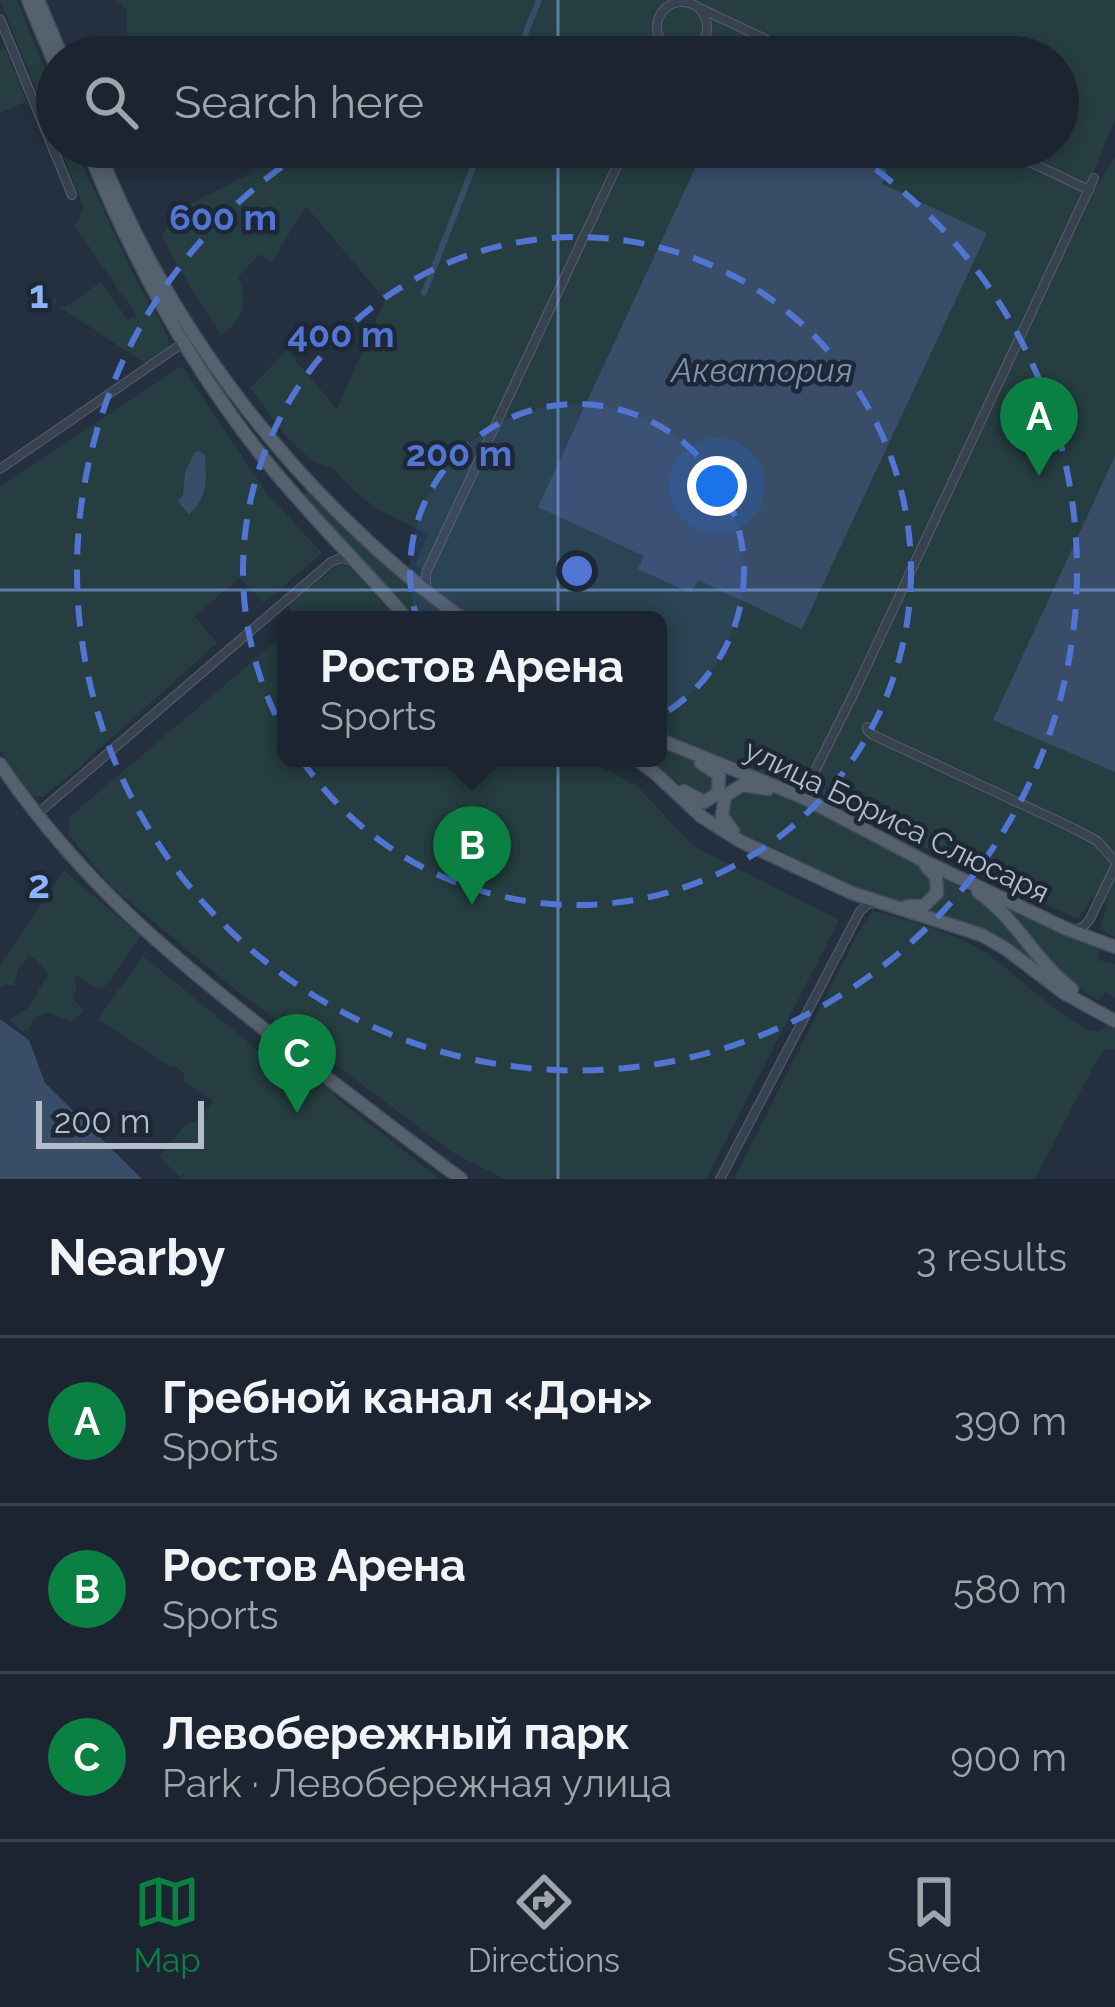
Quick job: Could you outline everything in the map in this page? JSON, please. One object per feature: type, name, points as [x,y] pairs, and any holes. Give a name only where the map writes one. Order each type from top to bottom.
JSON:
[{"type":"main road","points":[[28,0],[43,36]]},
{"type":"main road","points":[[38,0],[53,36]]},
{"type":"main road","points":[[96,168],[117,220],[183,344],[368,543],[454,611]]},
{"type":"main road","points":[[106,168],[235,421],[297,498],[402,611]]},
{"type":"main road","points":[[426,585],[425,595],[442,611]]},
{"type":"main road","name":"улица Бориса Слюсаря","points":[[667,743],[809,795],[896,847],[1108,945]]},
{"type":"main road","points":[[651,767],[698,801],[715,798],[720,788],[715,770],[667,745]]},
{"type":"main road","points":[[0,764],[87,874],[147,934],[460,1179]]},
{"type":"main road","points":[[646,767],[713,825],[876,902],[992,940],[1064,993],[1115,1017]]},
{"type":"main road","points":[[779,859],[731,830],[722,817],[722,802],[730,790],[742,785],[798,800],[809,795]]},
{"type":"main road","points":[[896,847],[900,854],[983,896],[1059,979],[1099,1009]]},
{"type":"main road","points":[[876,902],[876,897],[910,907],[930,903],[938,887],[926,866]]},
{"type":"street","points":[[659,36],[660,14],[674,3],[692,4],[758,36]]},
{"type":"street","points":[[692,4],[705,19],[704,36]]},
{"type":"street","points":[[0,19],[36,107]]},
{"type":"street","points":[[706,36],[720,26],[736,26]]},
{"type":"street","points":[[61,168],[72,195]]},
{"type":"street","points":[[426,585],[616,168]]},
{"type":"street","points":[[1042,168],[1089,190]]},
{"type":"street","points":[[809,795],[1094,178]]},
{"type":"street","points":[[0,469],[183,344]]},
{"type":"street","points":[[36,814],[331,562],[336,551],[333,538]]},
{"type":"street","points":[[331,562],[346,559],[361,568]]},
{"type":"street","points":[[867,727],[873,735],[1097,841],[1115,864],[1090,919],[1080,929],[1067,929]]},
{"type":"street","points":[[720,1179],[860,911],[876,902]]},
{"type":"street","points":[[1090,919],[1090,933],[1108,945]]},
{"type":"green space","points":[[0,0],[17,0],[36,48],[36,88]]},
{"type":"green space","points":[[117,0],[1115,0],[1115,119],[1086,181],[1098,186],[1115,156],[1115,937],[1100,929],[1107,905],[1092,898],[1075,918],[862,818],[808,781],[798,786],[667,735],[667,611],[463,611],[431,588],[432,576],[415,565],[428,534],[376,507],[333,468],[309,458],[250,388],[287,350],[337,409],[385,300],[306,206],[272,262],[260,254],[238,277],[242,310],[221,335],[162,237],[174,212],[253,168],[1079,168],[1079,36],[130,36],[126,33],[127,11]]},
{"type":"green space","points":[[4,47],[27,101],[0,113],[0,50]]},
{"type":"green space","points":[[68,168],[84,168],[168,336],[171,346],[146,364],[57,305],[65,307],[101,282],[128,320],[136,315],[75,226],[84,208]]},
{"type":"green space","points":[[182,366],[269,496],[322,553],[264,603],[240,578],[194,616],[217,643],[82,766],[42,797],[30,795],[0,750],[0,487]]},
{"type":"green space","points":[[309,489],[348,533],[438,611],[407,611],[301,498]]},
{"type":"green space","points":[[335,567],[350,567],[389,611],[291,611],[288,605]]},
{"type":"green space","points":[[277,641],[277,767],[601,767],[637,786],[693,846],[839,920],[706,1179],[504,1179],[452,1152],[227,983],[110,885],[69,835],[68,818]]},
{"type":"green space","points":[[667,750],[716,776],[714,795],[694,796],[658,767],[667,767]]},
{"type":"green space","points":[[746,790],[814,809],[924,868],[930,873],[932,898],[911,905],[863,891],[740,832],[733,827],[727,808],[731,799]]},
{"type":"green space","points":[[64,871],[141,936],[106,985],[94,987],[77,975],[74,978],[73,999],[84,1011],[70,1022],[49,1012],[36,1017],[27,1032],[10,1019],[28,1008],[48,975],[29,956],[18,969],[14,985],[0,989],[0,966]]},
{"type":"green space","points":[[939,876],[994,910],[1050,978],[984,929],[925,912]]},
{"type":"green space","points":[[992,898],[1100,949],[1098,960],[1115,964],[1115,999],[1106,992],[1099,1001],[1069,979]]},
{"type":"green space","points":[[873,911],[942,931],[974,946],[1088,1029],[1103,1029],[1115,1011],[1115,1049],[1104,1050],[1093,1067],[1035,1179],[734,1179]]},
{"type":"green space","points":[[143,956],[277,1066],[291,1059],[440,1179],[181,1179],[187,1172],[180,1177],[159,1157],[213,1101],[183,1080],[185,1075],[175,1065],[172,1068],[98,1019]]},
{"type":"water","name":"Акватория","points":[[695,168],[883,168],[887,170],[882,184],[987,233],[802,629],[698,580],[691,593],[638,569],[644,556],[538,507]]},
{"type":"water","points":[[200,451],[205,455],[205,487],[189,514],[178,502],[185,473]]},
{"type":"water","points":[[1115,456],[1115,772],[993,720]]},
{"type":"water","points":[[0,1019],[29,1040],[45,1083],[142,1179],[0,1179]]},
{"type":"waterway","points":[[524,36],[539,0]]},
{"type":"waterway","points":[[424,293],[473,168]]},
{"type":"place","name":"Гребной канал «Дон»","points":[[1039,476]]},
{"type":"place","name":"Ростов Арена","points":[[472,905]]},
{"type":"place","name":"Левобережный парк","points":[[297,1113]]}]
